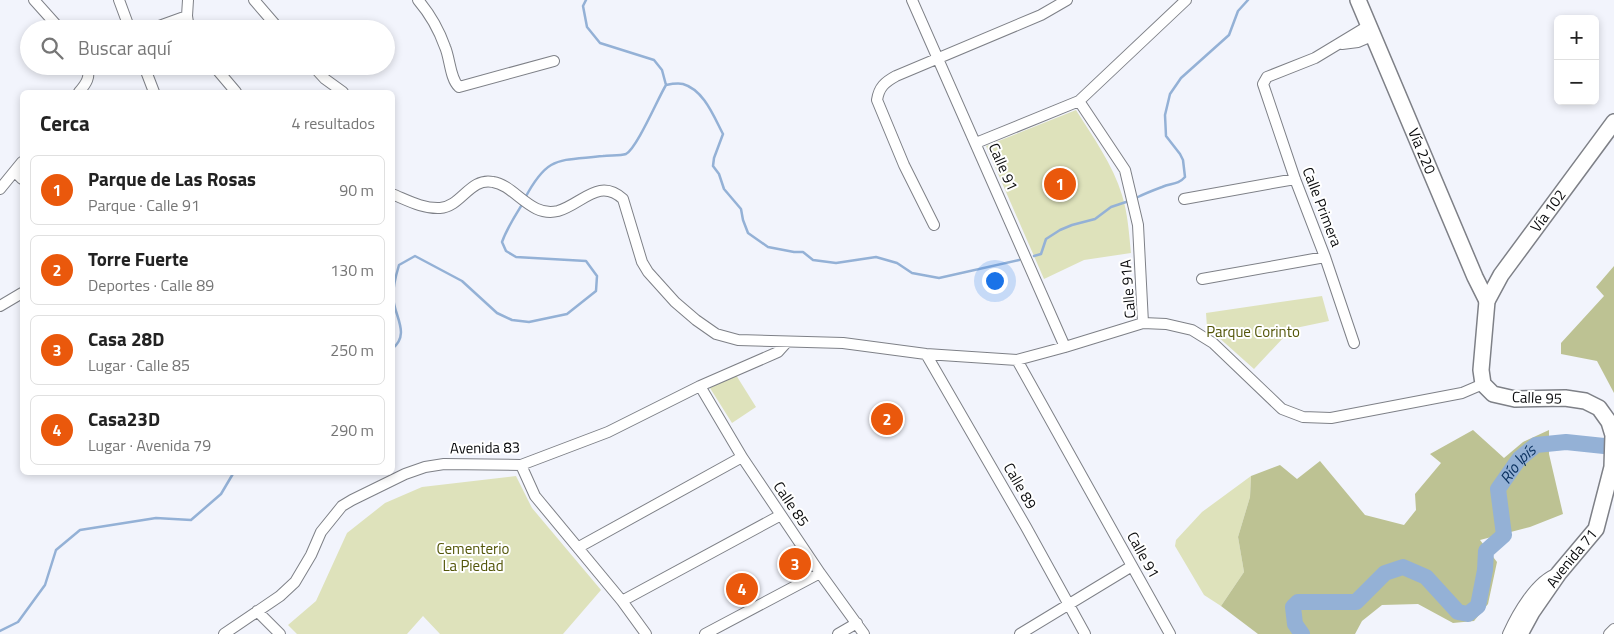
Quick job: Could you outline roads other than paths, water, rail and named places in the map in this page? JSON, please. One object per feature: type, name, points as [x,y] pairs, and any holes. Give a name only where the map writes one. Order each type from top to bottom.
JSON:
[{"type":"main road","name":"Vía 220","points":[[1358,0],[1366,35],[1487,301]]},
{"type":"main road","name":"Vía 102","points":[[1487,301],[1501,275],[1614,122]]},
{"type":"main road","points":[[1475,277],[1486,282],[1501,275]]},
{"type":"main road","points":[[1483,384],[1481,370],[1487,301]]},
{"type":"main road","name":"Calle 95","points":[[1483,384],[1493,394],[1515,399],[1565,398],[1585,401],[1600,408],[1609,422],[1613,435],[1612,476]]},
{"type":"main road","name":"Avenida 71","points":[[1520,634],[1558,573],[1596,529],[1612,476]]},
{"type":"street","points":[[34,0],[52,20]]},
{"type":"street","points":[[120,0],[128,20]]},
{"type":"street","points":[[188,0],[188,20]]},
{"type":"street","points":[[254,0],[271,20]]},
{"type":"street","points":[[418,0],[435,22],[446,49],[457,86],[462,87],[554,61]]},
{"type":"street","name":"Calle 91","points":[[912,0],[1065,347]]},
{"type":"street","points":[[934,225],[909,174],[877,100],[878,92],[884,83],[896,76],[1041,16],[1066,0]]},
{"type":"street","points":[[976,143],[1078,101],[1186,0]]},
{"type":"street","points":[[176,20],[187,16]]},
{"type":"street","points":[[1340,44],[1356,32],[1366,35]]},
{"type":"street","points":[[1340,44],[1366,35]]},
{"type":"street","name":"Calle Primera","points":[[1340,44],[1316,58],[1270,75],[1264,81],[1264,89],[1354,343]]},
{"type":"street","points":[[80,90],[89,75]]},
{"type":"street","points":[[147,75],[153,90]]},
{"type":"street","points":[[222,75],[234,90]]},
{"type":"street","points":[[321,75],[340,90]]},
{"type":"street","name":"Calle 91A","points":[[1078,101],[1124,170],[1138,225],[1143,323],[1166,324],[1192,330],[1223,352],[1282,409],[1303,417],[1331,418],[1462,392],[1483,384]]},
{"type":"street","points":[[0,189],[19,175]]},
{"type":"street","points":[[1184,199],[1295,179]]},
{"type":"street","points":[[395,195],[424,207],[440,208],[450,206],[474,185],[485,181],[495,182],[534,209],[555,212],[569,207],[603,189],[616,192],[623,199],[642,262],[648,272],[696,320],[716,334],[738,340],[843,343],[926,354],[1017,360],[1143,323]]},
{"type":"street","points":[[1202,279],[1325,257]]},
{"type":"street","points":[[0,306],[20,295]]},
{"type":"street","name":"Avenida 83","points":[[224,634],[280,596],[295,582],[311,555],[321,532],[342,506],[352,500],[405,474],[425,467],[444,464],[521,465],[608,432],[700,386],[778,352],[787,342]]},
{"type":"street","name":"Calle 89","points":[[926,354],[1084,634]]},
{"type":"street","name":"Calle 91","points":[[1017,360],[1170,634]]},
{"type":"street","name":"Calle 85","points":[[700,386],[742,457],[781,516],[864,634]]},
{"type":"street","points":[[579,547],[742,457]]},
{"type":"street","points":[[521,465],[535,496],[579,547],[646,634]]},
{"type":"street","points":[[622,601],[781,516]]},
{"type":"street","points":[[1020,634],[1132,566]]},
{"type":"street","points":[[705,634],[820,573]]},
{"type":"street","points":[[1508,634],[1538,586],[1545,579],[1558,573]]},
{"type":"street","points":[[258,610],[280,634]]},
{"type":"street","points":[[838,634],[857,623]]},
{"type":"street","points":[[1609,634],[1614,629]]},
{"type":"waterway","points":[[525,198],[541,174],[548,167],[556,163],[565,160],[621,155],[631,150],[666,85],[662,70],[654,60],[600,43],[587,27],[583,6],[586,0]]},
{"type":"waterway","points":[[1138,197],[1177,183],[1185,177],[1183,160],[1166,136],[1165,115],[1170,94],[1181,78],[1229,35],[1238,11],[1248,0]]},
{"type":"waterway","points":[[666,85],[683,84],[690,87],[708,105],[723,134],[713,166],[719,174],[724,189],[741,209],[748,233],[768,247],[803,252],[813,260],[836,263],[876,257],[897,263],[912,273],[939,278],[1019,260]]},
{"type":"waterway","points":[[1034,256],[1041,254],[1046,239],[1060,230],[1095,219],[1111,207],[1126,202]]},
{"type":"waterway","points":[[395,283],[399,265],[415,256],[462,281],[497,313],[512,320],[529,322],[567,314],[596,291],[597,276],[586,261],[516,257],[506,251],[502,242],[523,203]]},
{"type":"waterway","points":[[395,307],[401,331],[398,343],[395,346]]},
{"type":"waterway","name":"Río Ipís","points":[[1302,634],[1295,624],[1293,607],[1298,602],[1356,602],[1385,573],[1403,567],[1426,577],[1458,612],[1468,614],[1478,606],[1485,570],[1486,551],[1504,535],[1498,489],[1519,459],[1536,445],[1566,442],[1604,446],[1614,445]]},
{"type":"waterway","points":[[0,631],[18,622],[45,585],[56,550],[80,530],[156,518],[191,520],[221,494],[232,475]]},
{"type":"place","name":"Parque de Las Rosas","points":[[1060,184]]},
{"type":"place","name":"Torre Fuerte","points":[[887,419]]},
{"type":"place","name":"Casa 28D","points":[[795,564]]},
{"type":"place","name":"Casa23D","points":[[742,589]]},
{"type":"park label","name":"Parque Corinto","points":[[1253,332]]},
{"type":"park label","name":"Cementerio La Piedad","points":[[473,558]]}]
